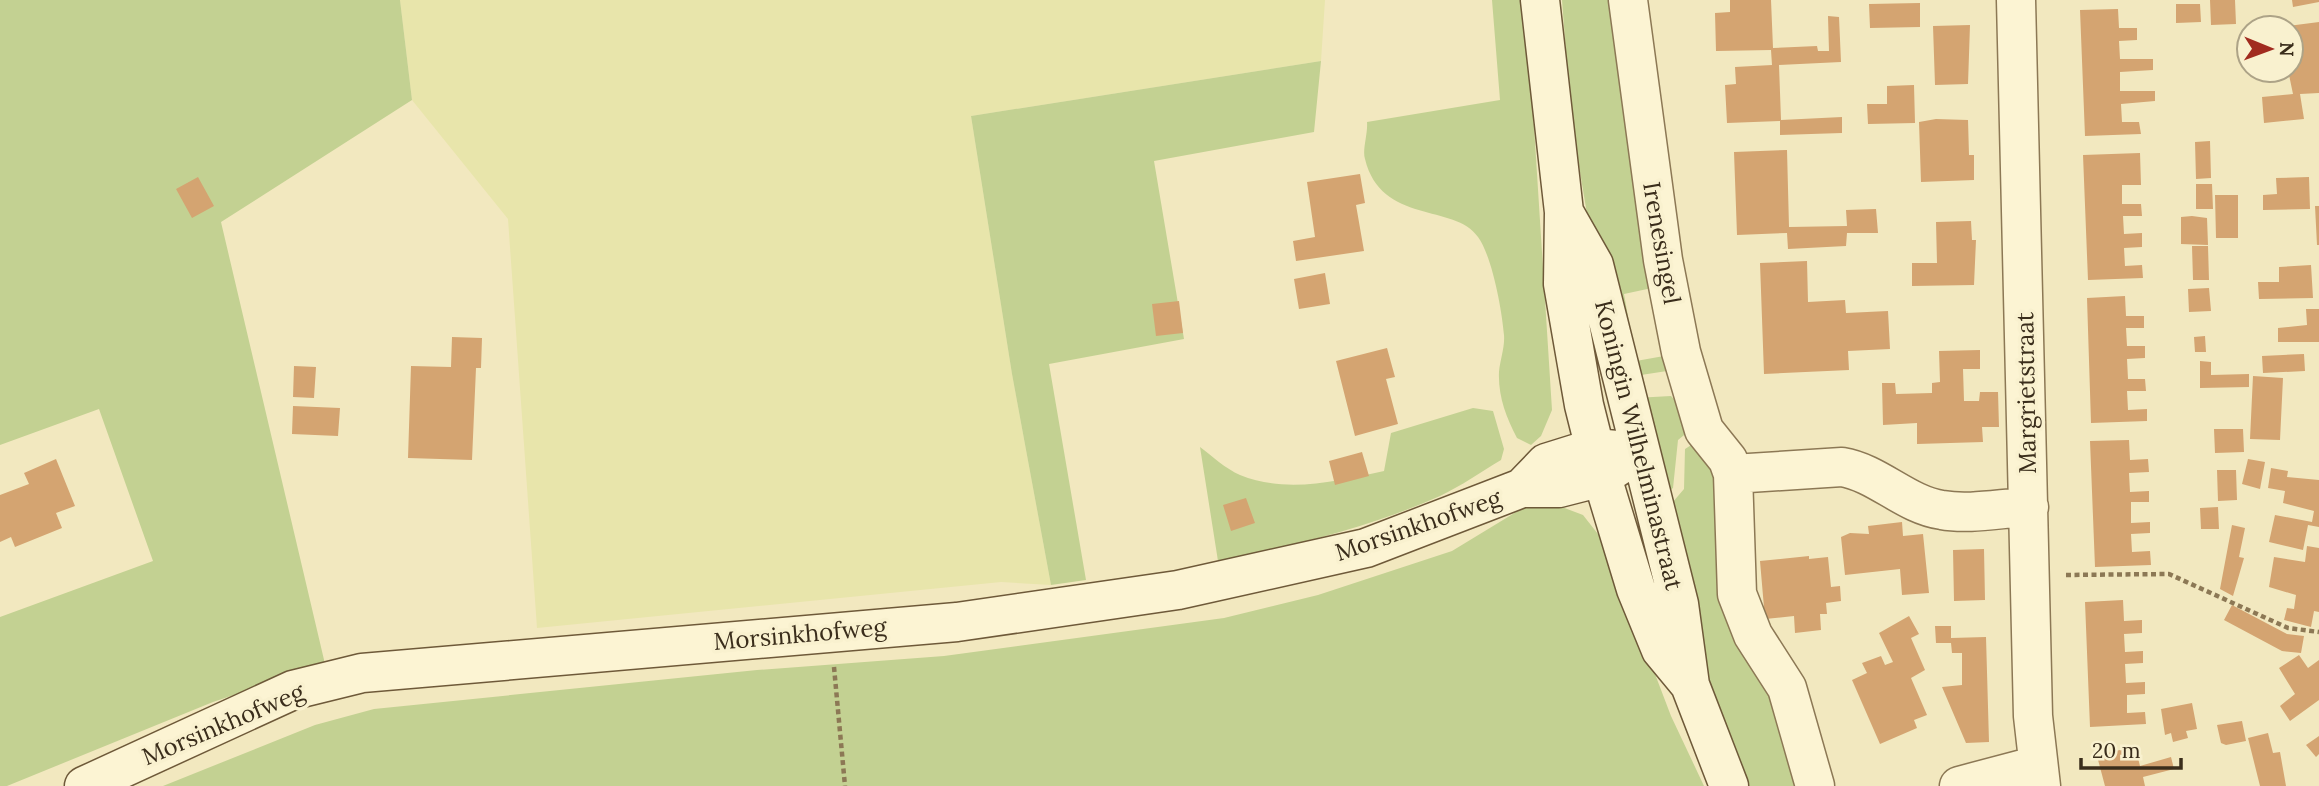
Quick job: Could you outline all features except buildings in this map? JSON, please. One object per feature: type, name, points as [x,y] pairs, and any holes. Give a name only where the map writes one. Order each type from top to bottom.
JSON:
[{"type":"street","name":"Koningin Wilhelminastraat","points":[[1540,0],[1564,212],[1563,284],[1598,462],[1636,589],[1661,650],[1690,685]]},
{"type":"street","name":"Irenesingel","points":[[1628,0],[1661,248],[1681,352],[1704,430],[1728,460],[1733,474],[1737,594],[1753,635],[1787,688],[1815,786]]},
{"type":"street","name":"Margrietstraat","points":[[2016,0],[2033,716],[2039,775]]},
{"type":"street","name":"Koningin Wilhelminastraat","points":[[1564,212],[1594,265],[1679,604],[1690,685],[1729,786]]},
{"type":"street","name":"Morsinkhofweg","points":[[84,786],[293,690],[362,673],[957,622],[1178,590],[1366,548],[1522,488],[1546,463],[1598,462],[1640,452]]},
{"type":"street","points":[[1733,474],[1842,467],[1858,470],[1921,503],[1942,510],[2029,507]]},
{"type":"street","points":[[1959,786],[2039,775]]},
{"type":"path","points":[[2031,576],[2169,574],[2288,628],[2319,632]]},
{"type":"path","points":[[831,631],[845,786]]},
{"type":"shaded area","points":[[400,0],[1325,0],[1321,61],[971,116],[1012,374],[1051,585],[1001,582],[537,628],[508,219],[412,100]]},
{"type":"green space","points":[[0,0],[400,0],[412,100],[221,222],[325,664],[213,702],[7,786],[0,786],[0,617],[153,561],[99,409],[0,445]]},
{"type":"green space","points":[[1492,0],[1526,0],[1552,410],[1541,436],[1531,445],[1517,438],[1501,398],[1499,372],[1504,344],[1503,324],[1496,284],[1488,257],[1478,237],[1453,220],[1402,204],[1386,194],[1374,180],[1364,155],[1367,122],[1500,100]]},
{"type":"green space","points":[[1562,0],[1614,0],[1652,288],[1624,294],[1636,361],[1664,356],[1667,371],[1628,377],[1589,226],[1571,118]]},
{"type":"green space","points":[[1321,61],[1314,132],[1154,161],[1184,339],[1049,364],[1086,580],[1051,585],[1012,374],[971,116]]},
{"type":"green space","points":[[1671,396],[1678,403],[1689,431],[1678,440],[1673,488],[1660,498],[1635,398]]},
{"type":"green space","points":[[1473,408],[1493,411],[1504,449],[1501,460],[1463,483],[1440,496],[1359,526],[1218,561],[1200,447],[1224,466],[1258,481],[1294,485],[1330,482],[1384,471],[1391,433]]},
{"type":"green space","points":[[1696,442],[1719,480],[1764,673],[1805,786],[1749,786],[1722,732],[1693,633],[1672,503],[1684,489],[1685,449]]},
{"type":"green space","points":[[1554,504],[1583,515],[1605,543],[1671,716],[1704,786],[163,786],[315,725],[374,709],[757,670],[944,656],[1224,618],[1318,595],[1452,551],[1526,506]]}]
